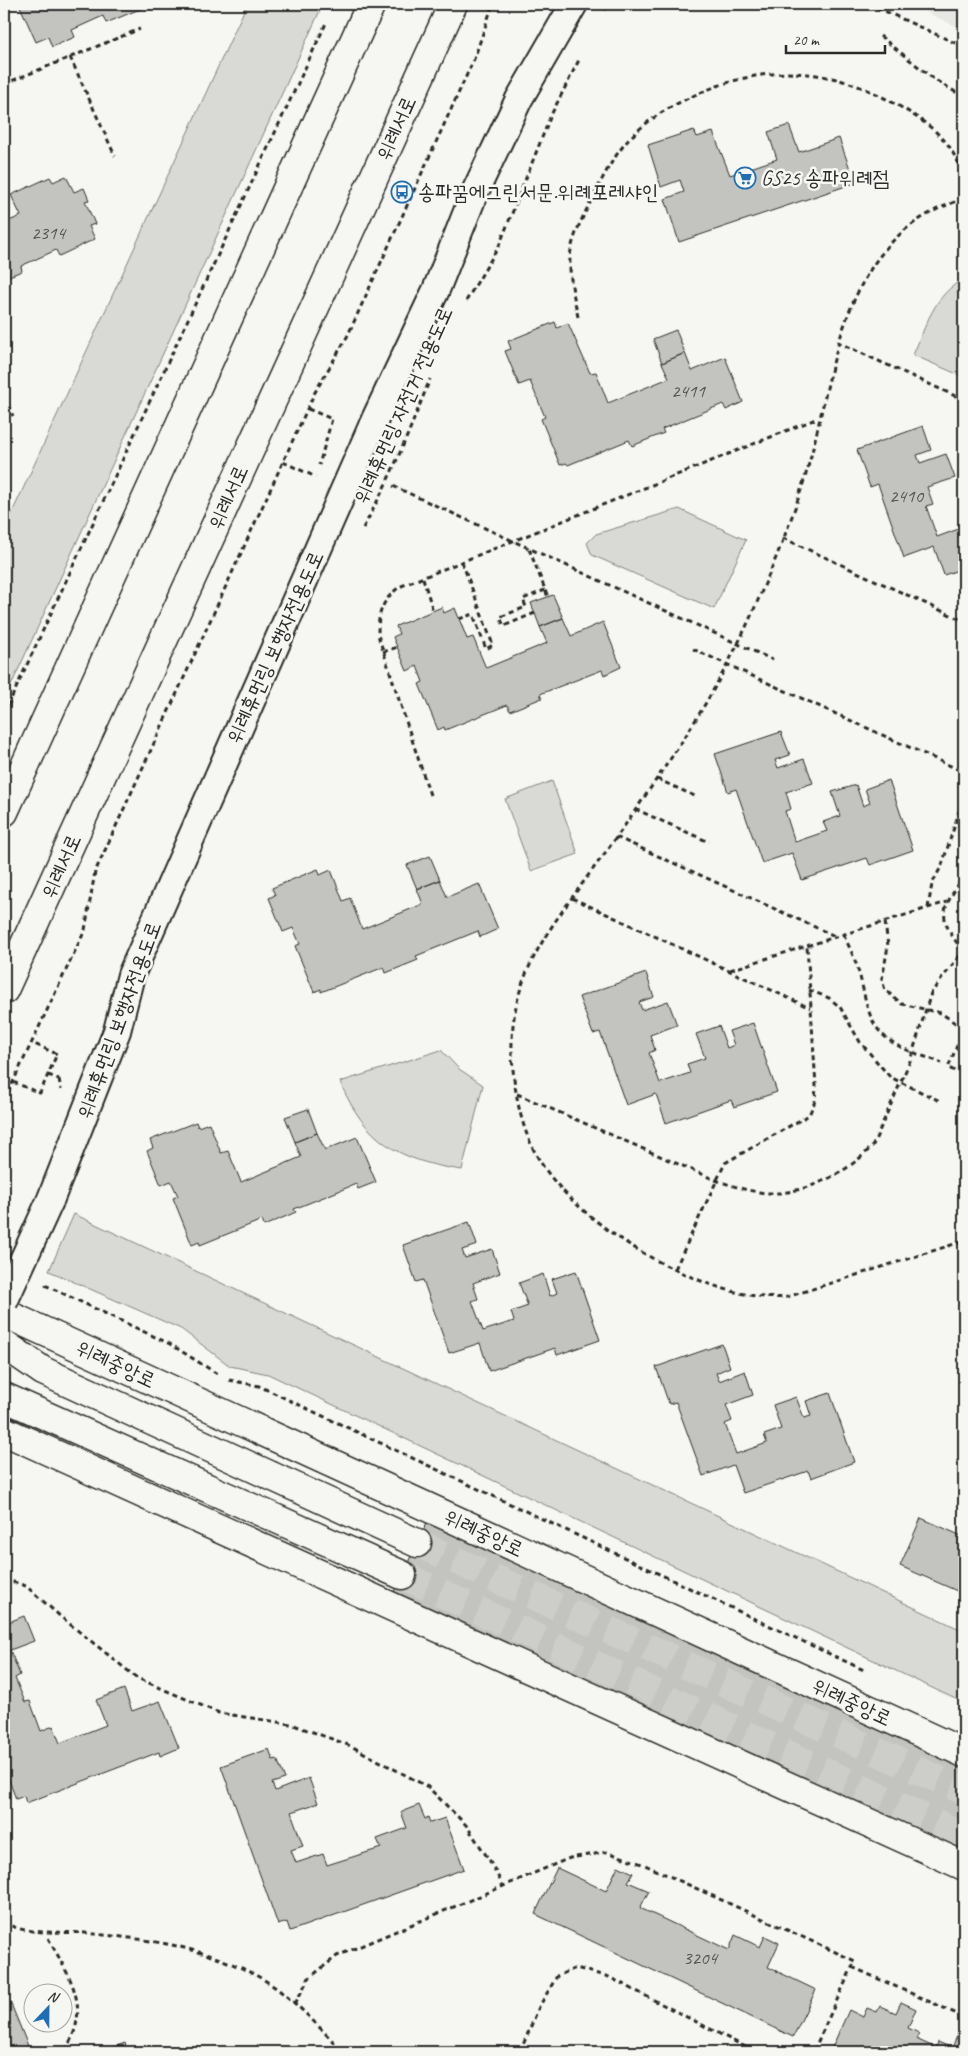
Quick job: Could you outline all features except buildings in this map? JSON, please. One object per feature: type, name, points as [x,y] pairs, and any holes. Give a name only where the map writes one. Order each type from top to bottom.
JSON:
[{"type":"main road","points":[[4,812],[371,4]]},
{"type":"main road","name":"위례서로","points":[[4,990],[453,4]]},
{"type":"main road","name":"위례중앙로","points":[[4,1313],[964,1753]]},
{"type":"main road","name":"위례중앙로","points":[[4,1344],[43,1371],[417,1543]]},
{"type":"main road","points":[[4,1397],[402,1576]]},
{"type":"main road","points":[[4,1431],[964,1866]]},
{"type":"street","name":"위례휴먼링 보행자전용도로","points":[[4,1302],[50,1201],[117,1031],[131,975],[376,417],[436,290],[474,194],[518,99],[574,4]]},
{"type":"path","points":[[4,1101],[86,930],[95,872],[314,394],[351,328],[474,59],[493,4]]},
{"type":"path","points":[[601,18],[608,4]]},
{"type":"path","points":[[869,4],[964,47]]},
{"type":"path","points":[[4,714],[330,13]]},
{"type":"path","points":[[4,84],[140,29]]},
{"type":"path","points":[[880,36],[935,80],[964,97]]},
{"type":"path","points":[[70,57],[116,156]]},
{"type":"path","name":"위례휴먼링 자전거 전용도로","points":[[463,306],[499,246],[551,115],[581,57]]},
{"type":"path","points":[[578,317],[570,273],[570,255],[574,238],[586,211],[612,162],[625,144],[645,124],[678,103],[720,83],[753,75],[789,72],[820,75],[846,81],[878,94],[908,111],[933,130],[953,152],[964,182]]},
{"type":"path","points":[[960,170],[964,168]]},
{"type":"path","points":[[964,198],[924,215],[904,229],[884,248],[863,283],[837,342],[813,449],[783,538],[760,596],[737,644],[681,744],[541,942],[521,986],[512,1035],[512,1073],[523,1127],[535,1155],[551,1180],[577,1206],[606,1229],[675,1269],[725,1288],[775,1298],[787,1297],[964,1241]]},
{"type":"path","points":[[837,342],[964,400]]},
{"type":"path","name":"위례휴먼링 자전거 전용도로","points":[[360,533],[383,493],[404,446],[431,375]]},
{"type":"path","points":[[4,397],[13,416]]},
{"type":"path","points":[[430,795],[378,635],[378,619],[386,597],[399,587],[819,418]]},
{"type":"path","points":[[283,462],[316,478]]},
{"type":"path","points":[[393,486],[773,660]]},
{"type":"path","points":[[783,538],[964,622]]},
{"type":"path","points":[[528,548],[548,597]]},
{"type":"path","points":[[459,619],[473,614],[486,649],[494,645],[462,562]]},
{"type":"path","points":[[423,578],[433,611]]},
{"type":"path","points":[[535,613],[504,626],[500,618],[526,607],[523,599],[545,590]]},
{"type":"path","points":[[383,652],[397,648]]},
{"type":"path","points":[[693,649],[964,772]]},
{"type":"path","points":[[657,779],[697,796]]},
{"type":"path","points":[[928,908],[932,884],[942,865],[964,796]]},
{"type":"path","points":[[635,809],[709,842]]},
{"type":"path","points":[[616,837],[837,937]]},
{"type":"path","points":[[516,1094],[715,1180],[748,1191],[772,1194],[794,1191],[825,1179],[853,1164],[864,1156],[873,1145],[901,1084],[931,993],[964,952],[950,934],[943,918],[947,902],[964,876]]},
{"type":"path","points":[[572,898],[810,1008]]},
{"type":"path","points":[[730,971],[947,902]]},
{"type":"path","points":[[885,922],[888,946],[882,980],[883,985],[892,998],[902,1004],[941,1013],[958,1025]]},
{"type":"path","points":[[844,935],[857,966],[873,1021],[888,1038],[913,1052],[942,1063]]},
{"type":"path","points":[[675,1269],[715,1180],[728,1160],[809,1116],[815,1101],[816,1086],[807,946]]},
{"type":"path","points":[[809,990],[836,1002],[864,1048],[890,1077],[901,1084],[942,1102]]},
{"type":"path","points":[[964,1028],[948,1068],[960,1073],[964,1064]]},
{"type":"path","points":[[13,1082],[40,1093],[56,1054],[32,1043]]},
{"type":"path","points":[[48,1075],[59,1079]]},
{"type":"path","points":[[42,1283],[170,1344],[225,1379],[259,1386],[874,1675]]},
{"type":"path","points":[[4,1579],[26,1586],[61,1618],[137,1678],[219,1713],[291,1724],[351,1746],[428,1787],[466,1825],[490,1861],[503,1886]]},
{"type":"path","points":[[295,2004],[308,1979],[338,1956],[570,1858],[607,1852],[645,1865],[855,1961],[813,2052]]},
{"type":"path","points":[[4,1921],[9,1926],[27,1930],[86,1933],[172,1945],[208,1956],[251,1973],[279,1990],[343,2052]]},
{"type":"path","points":[[48,1938],[75,1988],[79,2013],[73,2039],[64,2052]]},
{"type":"path","points":[[852,1967],[964,2017]]},
{"type":"path","points":[[520,2052],[539,2007],[557,1976],[576,1968],[609,1977],[756,2052]]},
{"type":"shaded area","points":[[247,4],[323,4],[4,701],[4,530]]},
{"type":"shaded area","points":[[909,4],[964,4],[964,30]]},
{"type":"shaded area","points":[[964,279],[964,377],[913,355],[938,302],[954,285]]},
{"type":"shaded area","points":[[679,509],[746,540],[714,609],[592,555],[587,543],[596,534]]},
{"type":"shaded area","points":[[552,781],[578,854],[531,871],[505,799]]},
{"type":"shaded area","points":[[441,1050],[459,1069],[483,1085],[462,1170],[420,1161],[402,1154],[387,1145],[361,1119],[340,1082]]},
{"type":"shaded area","points":[[74,1214],[964,1631],[964,1703],[268,1374],[230,1366],[181,1329],[49,1271]]},
{"type":"tunnel","points":[[417,1543],[964,1791]]},
{"type":"tunnel","points":[[402,1575],[964,1836]]},
{"type":"place","name":"GS25 송파위례점","points":[[745,178]]},
{"type":"place","name":"송파꿈에그린서문.위례포레샤인","points":[[402,192]]}]
